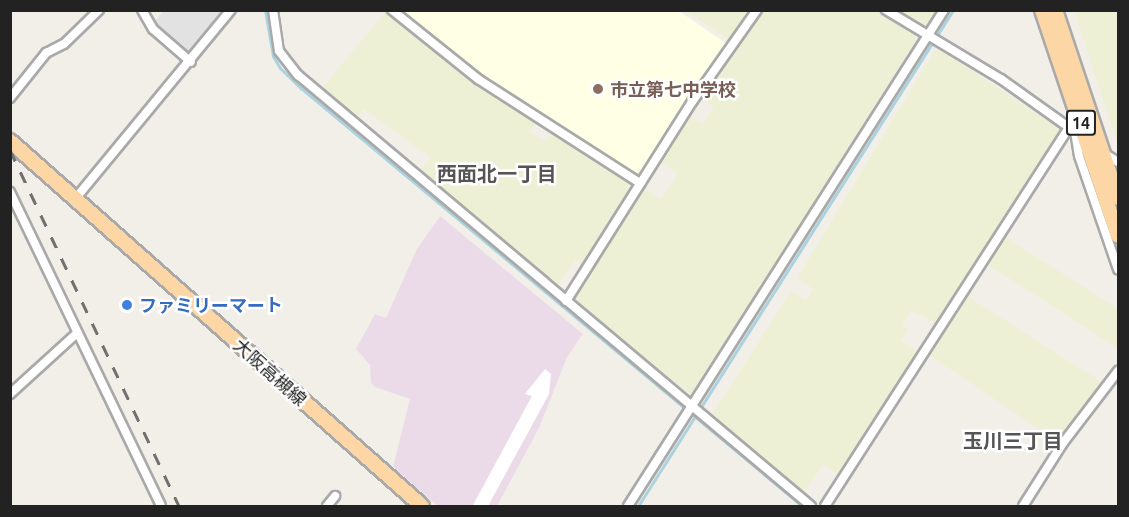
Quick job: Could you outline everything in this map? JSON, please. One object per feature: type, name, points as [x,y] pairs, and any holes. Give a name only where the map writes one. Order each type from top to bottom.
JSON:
[{"type":"main road","name":"14","points":[[1042,10],[1119,236]]},
{"type":"main road","name":"14","points":[[1055,10],[1112,158],[1119,198]]},
{"type":"main road","name":"大阪高槻線","points":[[10,141],[422,507]]},
{"type":"street","points":[[10,98],[46,53],[64,44],[99,10]]},
{"type":"street","points":[[142,10],[153,29],[191,62]]},
{"type":"street","points":[[75,199],[191,62],[231,10]]},
{"type":"street","points":[[273,10],[284,62],[811,507]]},
{"type":"street","points":[[392,10],[478,79],[640,183]]},
{"type":"street","points":[[566,301],[640,183],[757,10]]},
{"type":"street","points":[[886,10],[928,34],[1072,129],[1112,158],[1119,170]]},
{"type":"street","points":[[628,507],[944,10]]},
{"type":"street","points":[[1072,129],[1079,156],[1119,269]]},
{"type":"street","points":[[825,507],[1072,129]]},
{"type":"street","points":[[10,192],[76,334],[161,507]]},
{"type":"street","points":[[10,394],[76,334]]},
{"type":"street","points":[[1023,507],[1064,443],[1119,371]]},
{"type":"street","points":[[327,507],[335,496]]},
{"type":"shaded area","points":[[163,11],[222,11],[189,54],[154,23]]},
{"type":"shaded area","points":[[386,11],[476,83],[536,122],[530,132],[546,141],[551,133],[635,184],[583,265],[575,260],[557,288],[418,172],[431,158],[364,109],[356,119],[322,88]]},
{"type":"shaded area","name":"市立第七中学校","points":[[397,11],[679,11],[727,44],[639,178],[488,81]]},
{"type":"shaded area","points":[[685,11],[750,11],[729,40]]},
{"type":"shaded area","points":[[761,11],[877,11],[914,34],[916,40],[692,396],[574,301],[573,295],[644,187],[661,199],[678,174],[661,163],[668,147],[688,115],[702,123],[714,107],[699,97]]},
{"type":"shaded area","points":[[893,11],[938,11],[928,27],[922,28]]},
{"type":"shaded area","points":[[1074,11],[1118,11],[1118,145]]},
{"type":"shaded area","points":[[935,50],[942,51],[1063,131],[940,326],[911,310],[902,324],[908,329],[901,340],[922,354],[842,477],[823,465],[806,489],[800,491],[712,415],[791,291],[806,300],[813,289],[797,278]]},
{"type":"shaded area","points":[[440,216],[583,334],[567,357],[539,428],[497,506],[438,506],[393,467],[410,399],[375,387],[371,383],[370,365],[356,349],[375,314],[386,318],[417,249]]},
{"type":"shaded area","points":[[1004,236],[1118,309],[1118,349],[987,264]]},
{"type":"shaded area","points":[[967,296],[1102,382],[1058,442],[929,355]]},
{"type":"pier","points":[[545,369],[551,374],[549,394],[488,506],[473,505],[532,396],[525,394]]},
{"type":"waterway","points":[[265,10],[273,56],[280,68],[301,88],[802,506]]},
{"type":"waterway","points":[[638,506],[953,10]]},
{"type":"railway","points":[[10,150],[179,506]]},
{"type":"place","name":"市立第七中学校","points":[[598,89]]},
{"type":"place","name":"ファミリーマート","points":[[127,305]]},
{"type":"district","name":"西面北一丁目","points":[[497,173]]},
{"type":"district","name":"玉川三丁目","points":[[1013,440]]}]
